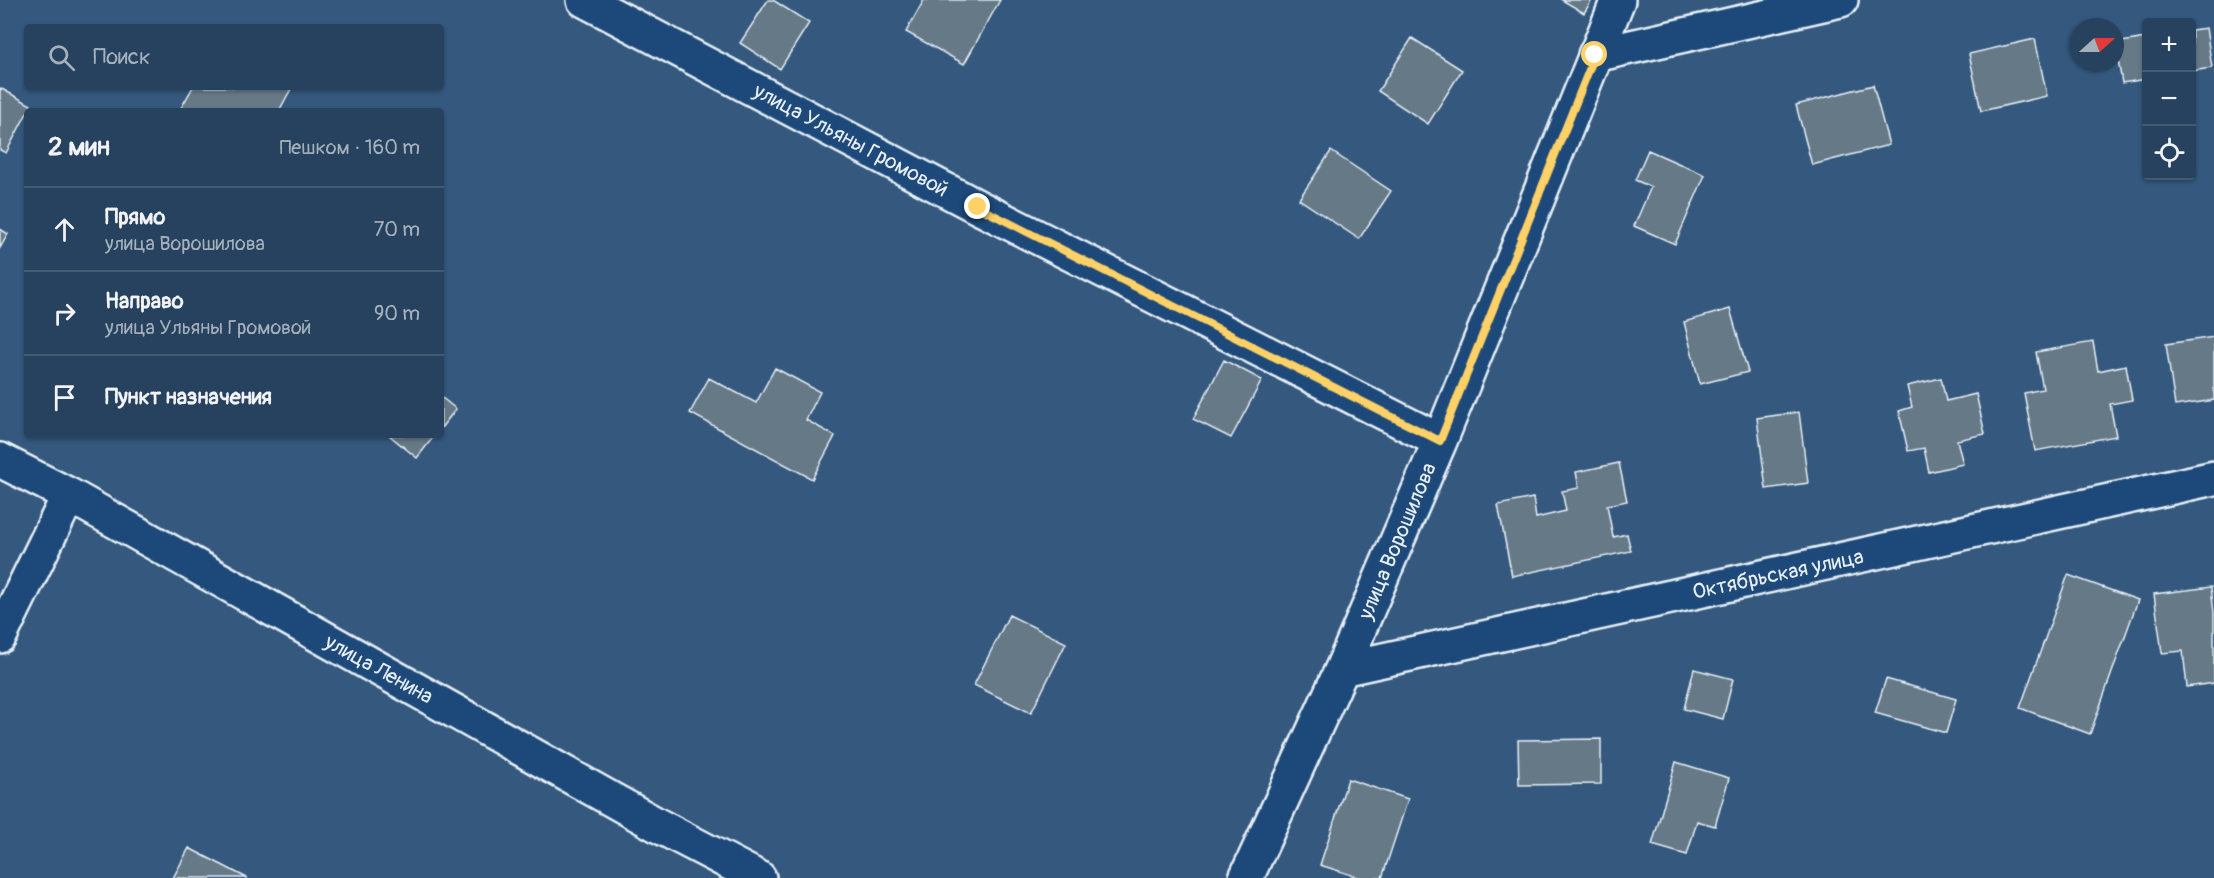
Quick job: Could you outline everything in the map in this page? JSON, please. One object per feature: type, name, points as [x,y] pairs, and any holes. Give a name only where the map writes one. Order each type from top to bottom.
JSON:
[{"type":"street","name":"улица Ульяны Громовой","points":[[584,0],[978,207],[1440,441]]},
{"type":"street","name":"улица Ворошилова","points":[[1246,878],[1342,669],[1440,441],[1618,0]]},
{"type":"street","points":[[1595,55],[1841,0]]},
{"type":"street","name":"улица Ленина","points":[[0,460],[69,495],[648,820],[759,878]]},
{"type":"street","name":"Октябрьская улица","points":[[1342,669],[2214,478]]},
{"type":"street","points":[[0,636],[69,495]]},
{"type":"building","points":[[768,0],[773,0],[809,23],[780,69],[740,43]]},
{"type":"building","points":[[924,0],[1000,0],[964,64],[906,32]]},
{"type":"building","points":[[1562,0],[1592,0],[1584,13]]},
{"type":"building","points":[[2206,28],[2212,68],[2196,70],[2196,29]]},
{"type":"building","points":[[1412,38],[1462,70],[1428,124],[1378,91]]},
{"type":"building","points":[[2035,39],[2047,96],[1981,111],[1969,54]]},
{"type":"building","points":[[2142,39],[2142,80],[2122,83],[2120,72],[2124,72],[2124,42]]},
{"type":"building","points":[[1873,85],[1889,145],[1812,165],[1796,105]]},
{"type":"building","points":[[0,88],[31,105],[29,108],[24,108],[24,118],[6,153],[0,150]]},
{"type":"building","points":[[191,90],[290,90],[281,108],[181,108]]},
{"type":"building","points":[[1648,150],[1705,175],[1675,244],[1634,226],[1651,187],[1635,180]]},
{"type":"building","points":[[1331,151],[1391,191],[1359,239],[1299,199]]},
{"type":"building","points":[[0,229],[8,234],[0,248]]},
{"type":"building","points":[[1730,309],[1748,372],[1700,384],[1684,322]]},
{"type":"building","points":[[2214,337],[2214,400],[2175,406],[2166,344]]},
{"type":"building","points":[[2093,342],[2098,371],[2126,365],[2132,400],[2110,404],[2116,436],[2035,451],[2024,393],[2043,389],[2036,352]]},
{"type":"building","points":[[1224,360],[1262,380],[1231,438],[1193,419]]},
{"type":"building","points":[[775,368],[820,392],[806,420],[835,436],[812,479],[690,413],[709,378],[756,403]]},
{"type":"building","points":[[1941,378],[1946,401],[1976,394],[1985,434],[1957,440],[1963,464],[1929,472],[1924,448],[1908,451],[1899,411],[1912,407],[1907,386]]},
{"type":"building","points":[[444,399],[456,409],[444,424]]},
{"type":"building","points":[[1799,412],[1808,483],[1766,489],[1757,418]]},
{"type":"building","points":[[393,438],[433,438],[417,458]]},
{"type":"building","points":[[1619,463],[1627,501],[1607,505],[1613,537],[1627,534],[1631,551],[1512,576],[1498,505],[1533,498],[1536,518],[1566,511],[1562,491],[1579,488],[1576,472]]},
{"type":"building","points":[[2068,575],[2138,600],[2090,734],[2020,708]]},
{"type":"building","points":[[2211,587],[2214,613],[2214,683],[2187,687],[2183,651],[2162,653],[2154,594]]},
{"type":"building","points":[[1009,615],[1066,643],[1031,713],[974,685]]},
{"type":"building","points":[[1694,669],[1733,679],[1723,719],[1684,709]]},
{"type":"building","points":[[1886,679],[1956,699],[1946,733],[1875,713]]},
{"type":"building","points":[[1601,739],[1601,784],[1519,785],[1518,740]]},
{"type":"building","points":[[1676,762],[1729,778],[1715,826],[1697,821],[1687,855],[1652,845]]},
{"type":"building","points":[[1348,779],[1408,799],[1382,878],[1361,878],[1320,865]]},
{"type":"building","points":[[189,848],[247,878],[173,878]]},
{"type":"route","points":[[978,207],[1440,441],[1595,55]]}]
